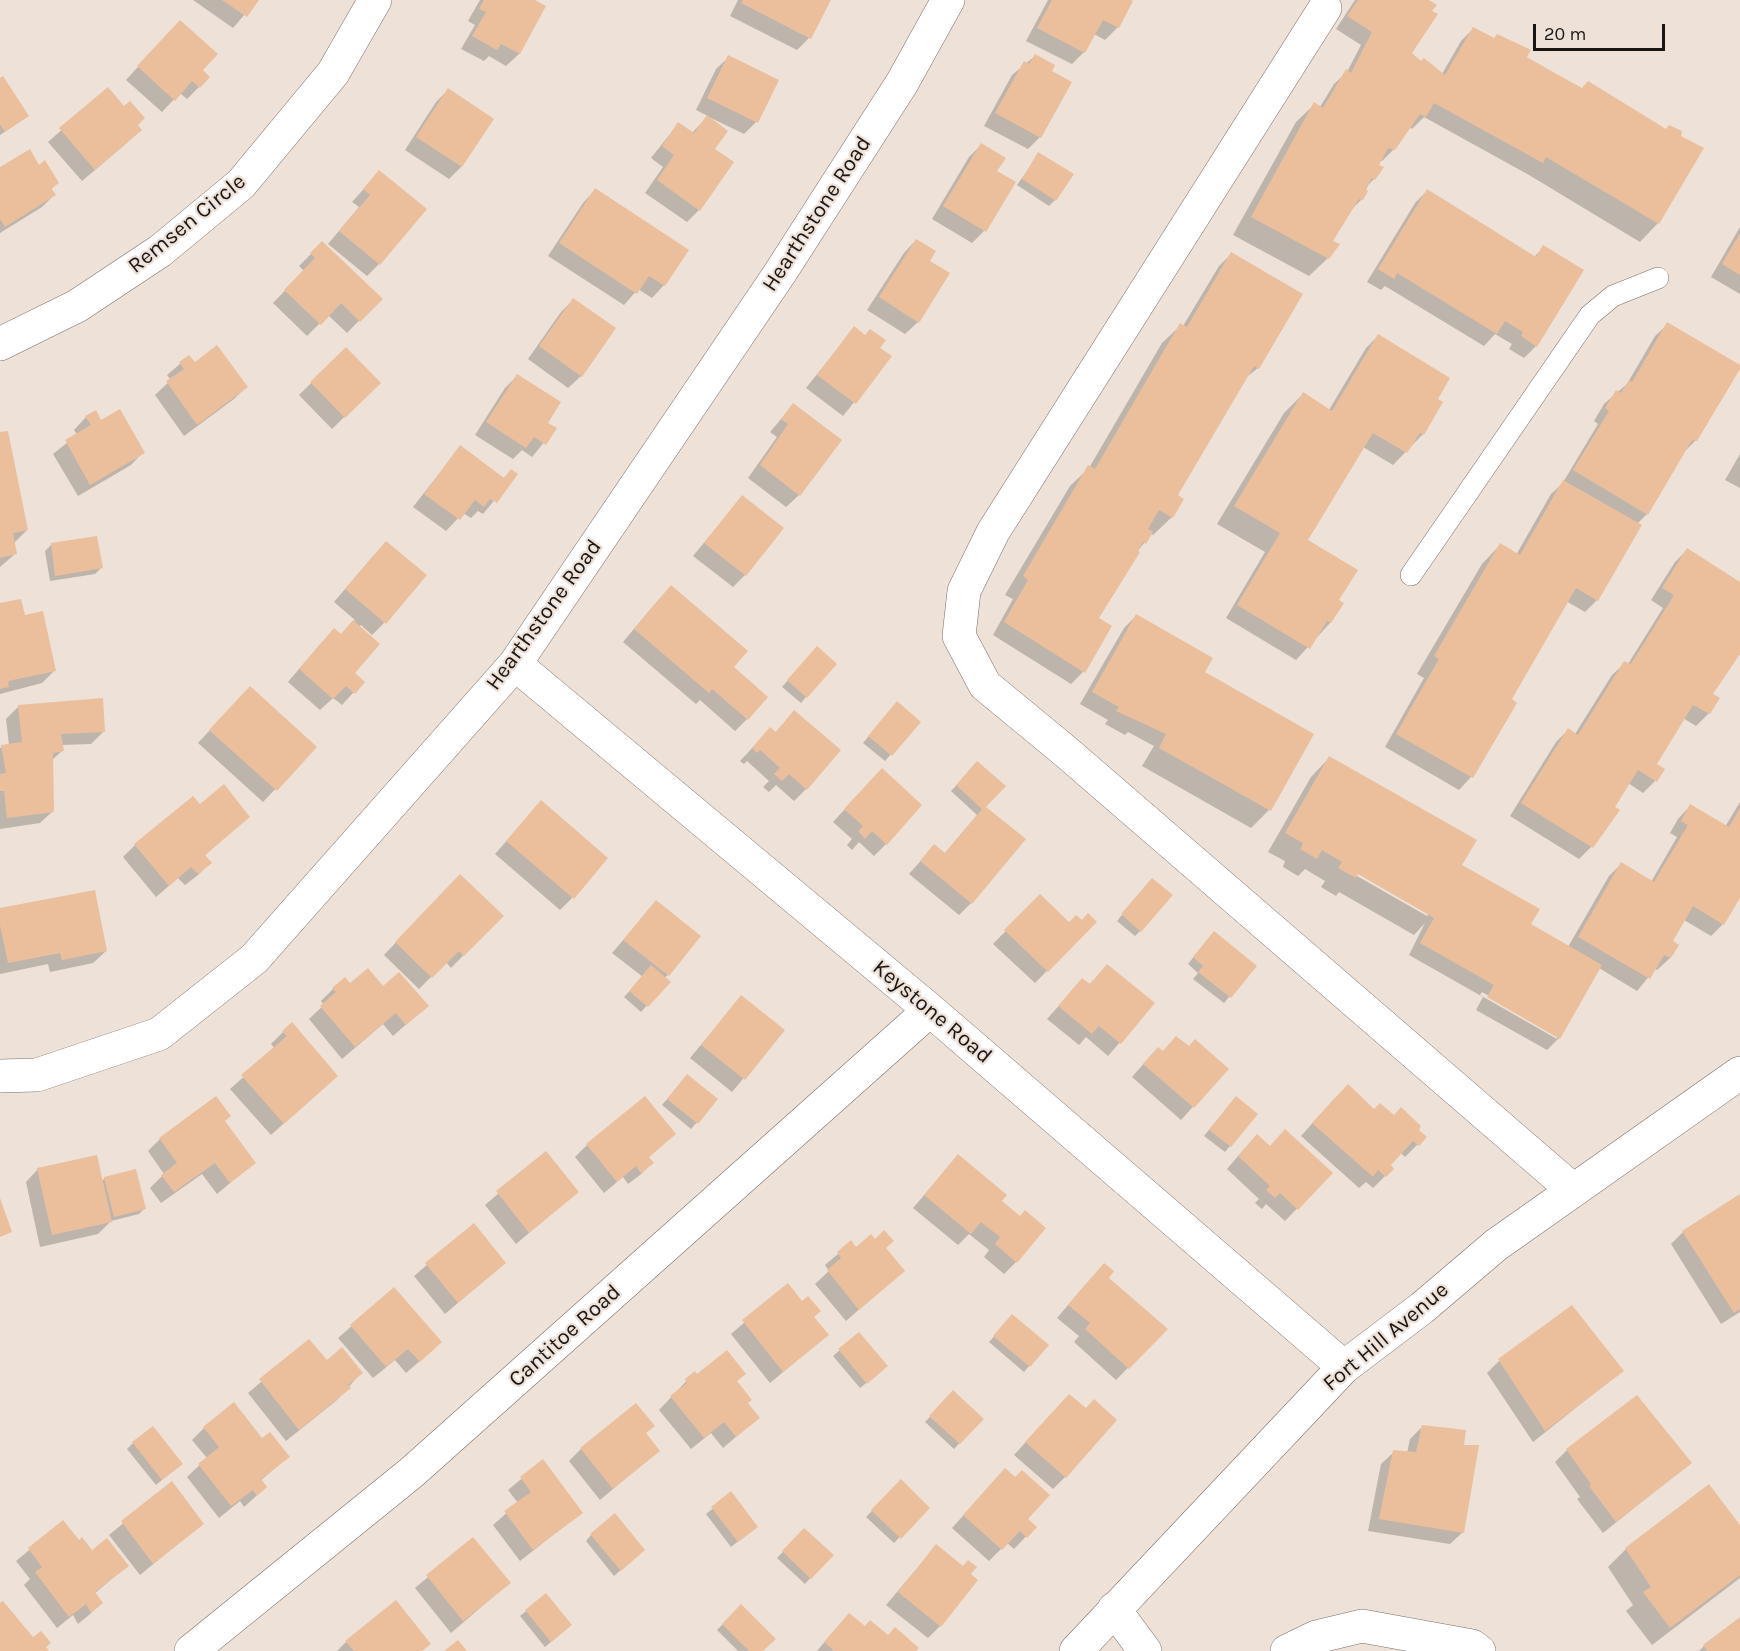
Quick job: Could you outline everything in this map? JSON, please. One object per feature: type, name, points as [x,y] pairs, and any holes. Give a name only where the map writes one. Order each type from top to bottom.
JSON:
[{"type":"street","name":"Remsen Circle","points":[[0,344],[77,306],[151,257],[241,184],[333,73],[375,0]]},
{"type":"street","name":"Hearthstone Road","points":[[0,1076],[37,1075],[159,1034],[254,958],[515,664],[780,273],[902,82],[948,0]]},
{"type":"street","points":[[1325,8],[993,532],[964,591],[959,636],[985,685],[1074,758],[1573,1190]]},
{"type":"street","name":"Keystone Road","points":[[515,664],[930,1010],[1344,1367]]},
{"type":"street","name":"Cantitoe Road","points":[[191,1651],[411,1473],[930,1010]]},
{"type":"street","name":"Fort Hill Avenue","points":[[1076,1651],[1344,1367],[1422,1308],[1496,1245],[1573,1190],[1735,1084]]},
{"type":"street","points":[[1114,1609],[1144,1651]]},
{"type":"street","points":[[1287,1651],[1316,1637],[1362,1626],[1472,1646],[1479,1651]]},
{"type":"lane","points":[[1411,574],[1590,315],[1613,296],[1658,278]]},
{"type":"building","points":[[222,0],[259,0],[247,17]]},
{"type":"building","points":[[484,0],[535,0],[546,6],[520,54],[501,44],[497,50],[472,36],[486,12],[479,9]]},
{"type":"building","points":[[743,0],[831,0],[811,39],[741,3]]},
{"type":"building","points":[[1052,0],[1133,1],[1119,28],[1103,20],[1085,53],[1037,28]]},
{"type":"building","points":[[1358,0],[1429,0],[1437,5],[1432,11],[1438,14],[1412,53],[1421,61],[1424,58],[1445,75],[1473,27],[1494,38],[1497,34],[1531,50],[1527,57],[1546,68],[1582,88],[1588,81],[1666,129],[1669,125],[1682,131],[1681,136],[1704,148],[1659,224],[1546,157],[1543,163],[1434,103],[1426,117],[1420,114],[1395,150],[1388,148],[1379,165],[1384,167],[1375,180],[1372,178],[1365,189],[1368,191],[1363,200],[1359,199],[1333,241],[1340,244],[1329,259],[1251,217],[1314,102],[1323,108],[1346,69],[1351,73],[1372,32],[1347,16]]},
{"type":"building","points":[[180,20],[218,54],[203,70],[210,77],[200,88],[192,81],[175,101],[137,66]]},
{"type":"building","points":[[1035,54],[1055,65],[1052,71],[1072,82],[1041,138],[995,113],[1024,61],[1029,64]]},
{"type":"building","points":[[728,55],[779,80],[758,123],[707,98]]},
{"type":"building","points":[[3,76],[29,116],[5,132],[0,124],[0,78]]},
{"type":"building","points":[[108,87],[124,106],[130,101],[145,118],[138,125],[142,130],[95,170],[59,128]]},
{"type":"building","points":[[448,88],[494,119],[462,167],[416,137]]},
{"type":"building","points":[[707,115],[728,131],[715,149],[734,162],[700,211],[657,180],[674,155],[662,146],[678,122],[694,133]]},
{"type":"building","points":[[981,143],[1006,158],[997,171],[1016,182],[986,232],[943,206]]},
{"type":"building","points":[[30,149],[39,165],[45,160],[59,183],[51,188],[56,195],[5,227],[0,219],[0,167]]},
{"type":"building","points":[[1038,152],[1074,174],[1056,201],[1022,179]]},
{"type":"building","points":[[379,170],[427,209],[380,265],[339,231],[370,195],[363,189]]},
{"type":"building","points":[[595,188],[689,250],[665,286],[649,276],[637,294],[559,243]]},
{"type":"building","points":[[1427,189],[1536,257],[1543,245],[1584,270],[1537,347],[1521,336],[1523,332],[1505,321],[1497,334],[1397,273],[1394,279],[1378,269]]},
{"type":"building","points":[[1740,233],[1740,275],[1722,264]]},
{"type":"building","points":[[916,239],[936,251],[930,261],[950,273],[919,323],[879,297]]},
{"type":"building","points":[[322,241],[383,299],[360,322],[341,303],[321,325],[284,290],[315,258],[310,253]]},
{"type":"building","points":[[1231,252],[1303,294],[1259,369],[1254,366],[1178,495],[1184,499],[1173,518],[1159,510],[1148,529],[1153,532],[1146,544],[1143,542],[1138,551],[1140,552],[1099,618],[1112,626],[1085,673],[1004,622],[1028,580],[1023,576],[1088,465],[1095,469],[1180,323],[1187,327]]},
{"type":"building","points":[[573,298],[616,328],[582,377],[539,346]]},
{"type":"building","points":[[1667,322],[1740,365],[1740,369],[1697,441],[1692,440],[1648,515],[1573,470],[1609,411],[1605,408],[1616,390],[1621,393],[1629,380],[1632,382]]},
{"type":"building","points":[[854,326],[865,335],[870,329],[886,340],[880,348],[892,356],[856,404],[817,375]]},
{"type":"building","points":[[1378,334],[1450,378],[1438,399],[1443,402],[1424,435],[1420,433],[1407,453],[1373,433],[1308,540],[1358,570],[1339,600],[1344,603],[1331,623],[1327,621],[1310,649],[1237,605],[1280,533],[1234,506],[1303,392],[1332,411]]},
{"type":"building","points":[[217,345],[248,387],[197,425],[166,381],[184,369],[179,362],[189,355],[195,362]]},
{"type":"building","points":[[346,347],[381,383],[345,418],[310,382]]},
{"type":"building","points":[[517,374],[561,402],[548,423],[557,428],[546,445],[534,437],[526,448],[486,422]]},
{"type":"building","points":[[793,403],[842,440],[800,496],[760,465],[788,424],[781,419]]},
{"type":"building","points":[[120,409],[145,453],[90,485],[65,440],[91,425],[85,416],[96,410],[101,420]]},
{"type":"building","points":[[8,431],[28,530],[13,533],[17,554],[0,558],[0,432]]},
{"type":"building","points":[[460,445],[504,478],[511,469],[518,474],[497,503],[490,499],[484,507],[475,500],[460,520],[424,494]]},
{"type":"building","points":[[1563,480],[1642,525],[1598,601],[1576,588],[1512,699],[1517,703],[1473,778],[1396,734],[1439,659],[1434,656],[1500,543],[1520,555]]},
{"type":"building","points":[[742,495],[784,528],[746,576],[704,543]]},
{"type":"building","points":[[97,536],[103,568],[55,576],[51,543]]},
{"type":"building","points":[[386,541],[427,575],[386,624],[345,589]]},
{"type":"building","points":[[1687,548],[1740,582],[1740,654],[1713,694],[1720,698],[1710,714],[1693,705],[1657,764],[1665,769],[1657,782],[1638,770],[1615,807],[1620,810],[1593,848],[1521,803],[1568,728],[1578,735],[1624,661],[1631,664],[1674,595],[1662,588]]},
{"type":"building","points":[[671,585],[748,651],[734,667],[768,697],[748,720],[712,689],[709,693],[634,629]]},
{"type":"building","points":[[21,599],[25,615],[43,611],[56,671],[8,681],[9,687],[0,689],[0,603]]},
{"type":"building","points":[[1136,614],[1213,658],[1205,672],[1314,734],[1271,811],[1159,748],[1166,734],[1116,711],[1119,707],[1092,692]]},
{"type":"building","points":[[353,620],[380,644],[355,673],[365,682],[355,694],[346,686],[333,699],[299,669],[334,628],[341,634]]},
{"type":"building","points":[[817,646],[837,664],[807,698],[787,680]]},
{"type":"building","points":[[250,686],[317,747],[277,791],[209,730]]},
{"type":"building","points":[[103,698],[105,732],[61,734],[64,751],[53,753],[54,812],[7,818],[4,791],[0,791],[0,774],[6,773],[1,745],[22,742],[18,705]]},
{"type":"building","points":[[897,701],[921,722],[892,756],[868,736]]},
{"type":"building","points":[[794,710],[841,750],[807,790],[789,774],[782,781],[774,774],[780,768],[760,750],[757,753],[752,748],[770,727],[776,732]]},
{"type":"building","points":[[1329,756],[1477,840],[1462,865],[1540,909],[1531,924],[1602,965],[1560,1039],[1487,997],[1494,985],[1420,943],[1434,918],[1358,874],[1356,878],[1338,868],[1342,862],[1322,850],[1317,859],[1300,849],[1303,843],[1285,833]]},
{"type":"building","points":[[977,761],[1006,786],[986,807],[1026,839],[972,904],[920,861],[934,844],[945,853],[982,809],[956,785]]},
{"type":"building","points":[[882,768],[922,805],[887,845],[872,831],[865,839],[858,831],[863,826],[844,809]]},
{"type":"building","points":[[224,784],[250,817],[205,855],[212,863],[198,874],[191,867],[169,886],[134,844],[193,796],[200,804]]},
{"type":"building","points":[[541,800],[608,858],[574,899],[506,841]]},
{"type":"building","points":[[1690,804],[1729,827],[1740,808],[1740,898],[1724,925],[1693,906],[1673,941],[1679,945],[1671,958],[1664,955],[1650,979],[1578,937],[1621,862],[1654,882],[1688,825],[1681,821]]},
{"type":"building","points":[[460,874],[504,916],[464,956],[459,951],[432,978],[395,942]]},
{"type":"building","points":[[1152,878],[1173,895],[1141,932],[1121,914]]},
{"type":"building","points":[[95,890],[107,951],[62,960],[60,953],[8,963],[0,925],[0,908]]},
{"type":"building","points":[[1040,894],[1069,922],[1076,915],[1082,920],[1088,913],[1097,922],[1048,972],[1004,930]]},
{"type":"building","points":[[656,900],[701,936],[669,976],[623,940]]},
{"type":"building","points":[[1214,931],[1257,966],[1231,998],[1198,972],[1203,966],[1193,957]]},
{"type":"building","points":[[1107,964],[1155,1003],[1121,1044],[1099,1026],[1092,1034],[1058,1006],[1082,978],[1090,984]]},
{"type":"building","points":[[651,965],[671,982],[648,1007],[629,991]]},
{"type":"building","points":[[368,968],[383,986],[399,972],[429,1006],[406,1025],[396,1013],[355,1047],[320,1006],[336,992],[332,988],[345,977],[350,983]]},
{"type":"building","points":[[741,995],[785,1030],[745,1080],[701,1045]]},
{"type":"building","points":[[292,1022],[338,1076],[284,1124],[241,1075],[287,1036],[282,1031]]},
{"type":"building","points":[[1176,1036],[1189,1046],[1195,1039],[1229,1069],[1194,1108],[1143,1064],[1158,1047],[1163,1051]]},
{"type":"building","points":[[687,1074],[718,1099],[698,1124],[667,1099]]},
{"type":"building","points":[[1348,1084],[1374,1109],[1380,1103],[1394,1115],[1401,1107],[1421,1126],[1419,1130],[1427,1137],[1419,1146],[1413,1141],[1391,1165],[1394,1169],[1386,1177],[1378,1170],[1373,1177],[1312,1123]]},
{"type":"building","points":[[216,1096],[231,1116],[225,1121],[256,1163],[230,1183],[215,1163],[174,1192],[161,1175],[177,1163],[159,1138]]},
{"type":"building","points":[[645,1096],[676,1134],[649,1157],[654,1163],[641,1173],[636,1166],[617,1182],[586,1144]]},
{"type":"building","points":[[1236,1096],[1258,1114],[1231,1147],[1209,1130]]},
{"type":"building","points":[[1285,1129],[1333,1173],[1298,1210],[1280,1193],[1275,1198],[1266,1190],[1270,1186],[1238,1156],[1257,1134],[1270,1146]]},
{"type":"building","points":[[546,1151],[579,1192],[529,1233],[496,1191]]},
{"type":"building","points":[[958,1154],[1007,1195],[1002,1201],[1020,1216],[1025,1210],[1046,1228],[1017,1263],[995,1244],[1000,1237],[981,1222],[971,1234],[924,1195]]},
{"type":"building","points":[[97,1155],[112,1222],[52,1235],[37,1168]]},
{"type":"building","points":[[136,1169],[146,1209],[114,1217],[104,1177]]},
{"type":"building","points":[[1740,1194],[1740,1309],[1734,1313],[1682,1231]]},
{"type":"building","points":[[0,1198],[12,1232],[0,1237]]},
{"type":"building","points":[[474,1223],[506,1263],[458,1303],[425,1263]]},
{"type":"building","points":[[884,1230],[894,1241],[886,1248],[905,1271],[859,1310],[827,1270],[841,1258],[837,1252],[851,1240],[856,1247],[871,1234],[875,1239]]},
{"type":"building","points":[[1104,1263],[1114,1271],[1109,1278],[1168,1329],[1129,1369],[1085,1329],[1090,1323],[1068,1305]]},
{"type":"building","points":[[788,1283],[802,1301],[808,1296],[821,1311],[814,1317],[829,1335],[783,1372],[742,1320]]},
{"type":"building","points":[[394,1287],[442,1342],[420,1362],[408,1349],[386,1367],[350,1325]]},
{"type":"building","points":[[1572,1305],[1624,1371],[1545,1431],[1498,1359]]},
{"type":"building","points":[[1012,1314],[1049,1345],[1030,1367],[993,1336]]},
{"type":"building","points":[[859,1332],[888,1366],[867,1384],[838,1349]]},
{"type":"building","points":[[309,1339],[327,1360],[342,1347],[363,1373],[348,1385],[351,1388],[299,1430],[259,1379]]},
{"type":"building","points":[[727,1350],[746,1374],[737,1381],[752,1400],[748,1403],[760,1418],[736,1437],[724,1422],[704,1438],[670,1396],[687,1383],[685,1379],[695,1371],[697,1374]]},
{"type":"building","points":[[953,1390],[984,1419],[960,1444],[929,1416]]},
{"type":"building","points":[[1069,1394],[1086,1408],[1094,1399],[1117,1420],[1066,1478],[1025,1442]]},
{"type":"building","points":[[1637,1395],[1692,1463],[1616,1522],[1589,1486],[1591,1484],[1566,1449]]},
{"type":"building","points":[[234,1402],[262,1438],[270,1432],[290,1457],[261,1479],[267,1487],[257,1496],[253,1490],[231,1506],[198,1464],[219,1447],[203,1427]]},
{"type":"building","points":[[636,1403],[655,1426],[646,1433],[660,1451],[613,1489],[580,1448]]},
{"type":"building","points":[[1422,1425],[1466,1430],[1464,1445],[1479,1445],[1464,1533],[1379,1519],[1393,1450],[1416,1452]]},
{"type":"building","points":[[153,1426],[183,1464],[162,1480],[132,1442]]},
{"type":"building","points":[[543,1459],[583,1513],[533,1550],[504,1511],[531,1492],[520,1477]]},
{"type":"building","points":[[1005,1468],[1015,1477],[1022,1470],[1050,1495],[1028,1519],[1037,1527],[1027,1538],[1020,1531],[1002,1550],[963,1515]]},
{"type":"building","points":[[901,1479],[930,1508],[901,1539],[871,1510]]},
{"type":"building","points":[[172,1481],[204,1524],[153,1564],[121,1521]]},
{"type":"building","points":[[1709,1484],[1740,1525],[1740,1575],[1670,1628],[1643,1592],[1651,1587],[1625,1548]]},
{"type":"building","points":[[731,1491],[758,1527],[738,1542],[711,1507]]},
{"type":"building","points":[[615,1513],[645,1550],[621,1571],[590,1534]]},
{"type":"building","points":[[63,1520],[79,1540],[82,1537],[92,1550],[107,1538],[129,1566],[95,1592],[103,1603],[91,1613],[86,1604],[69,1617],[35,1572],[42,1567],[28,1548]]},
{"type":"building","points":[[804,1528],[834,1555],[811,1579],[782,1551]]},
{"type":"building","points":[[473,1537],[511,1583],[463,1621],[426,1575]]},
{"type":"building","points":[[936,1544],[963,1566],[968,1560],[977,1567],[971,1574],[978,1580],[941,1627],[898,1592]]},
{"type":"building","points":[[546,1593],[572,1625],[551,1642],[525,1610]]},
{"type":"building","points":[[396,1600],[431,1644],[422,1651],[354,1651],[345,1641]]},
{"type":"building","points":[[3,1601],[33,1637],[41,1631],[51,1643],[46,1647],[49,1651],[0,1651],[0,1603]]},
{"type":"building","points":[[741,1604],[776,1639],[763,1651],[749,1651],[722,1624]]},
{"type":"building","points":[[849,1613],[865,1626],[870,1620],[888,1635],[895,1627],[919,1648],[916,1651],[834,1651],[824,1642]]},
{"type":"building","points":[[1740,1617],[1740,1651],[1707,1651],[1703,1645]]},
{"type":"building","points":[[458,1640],[467,1651],[444,1651]]}]
